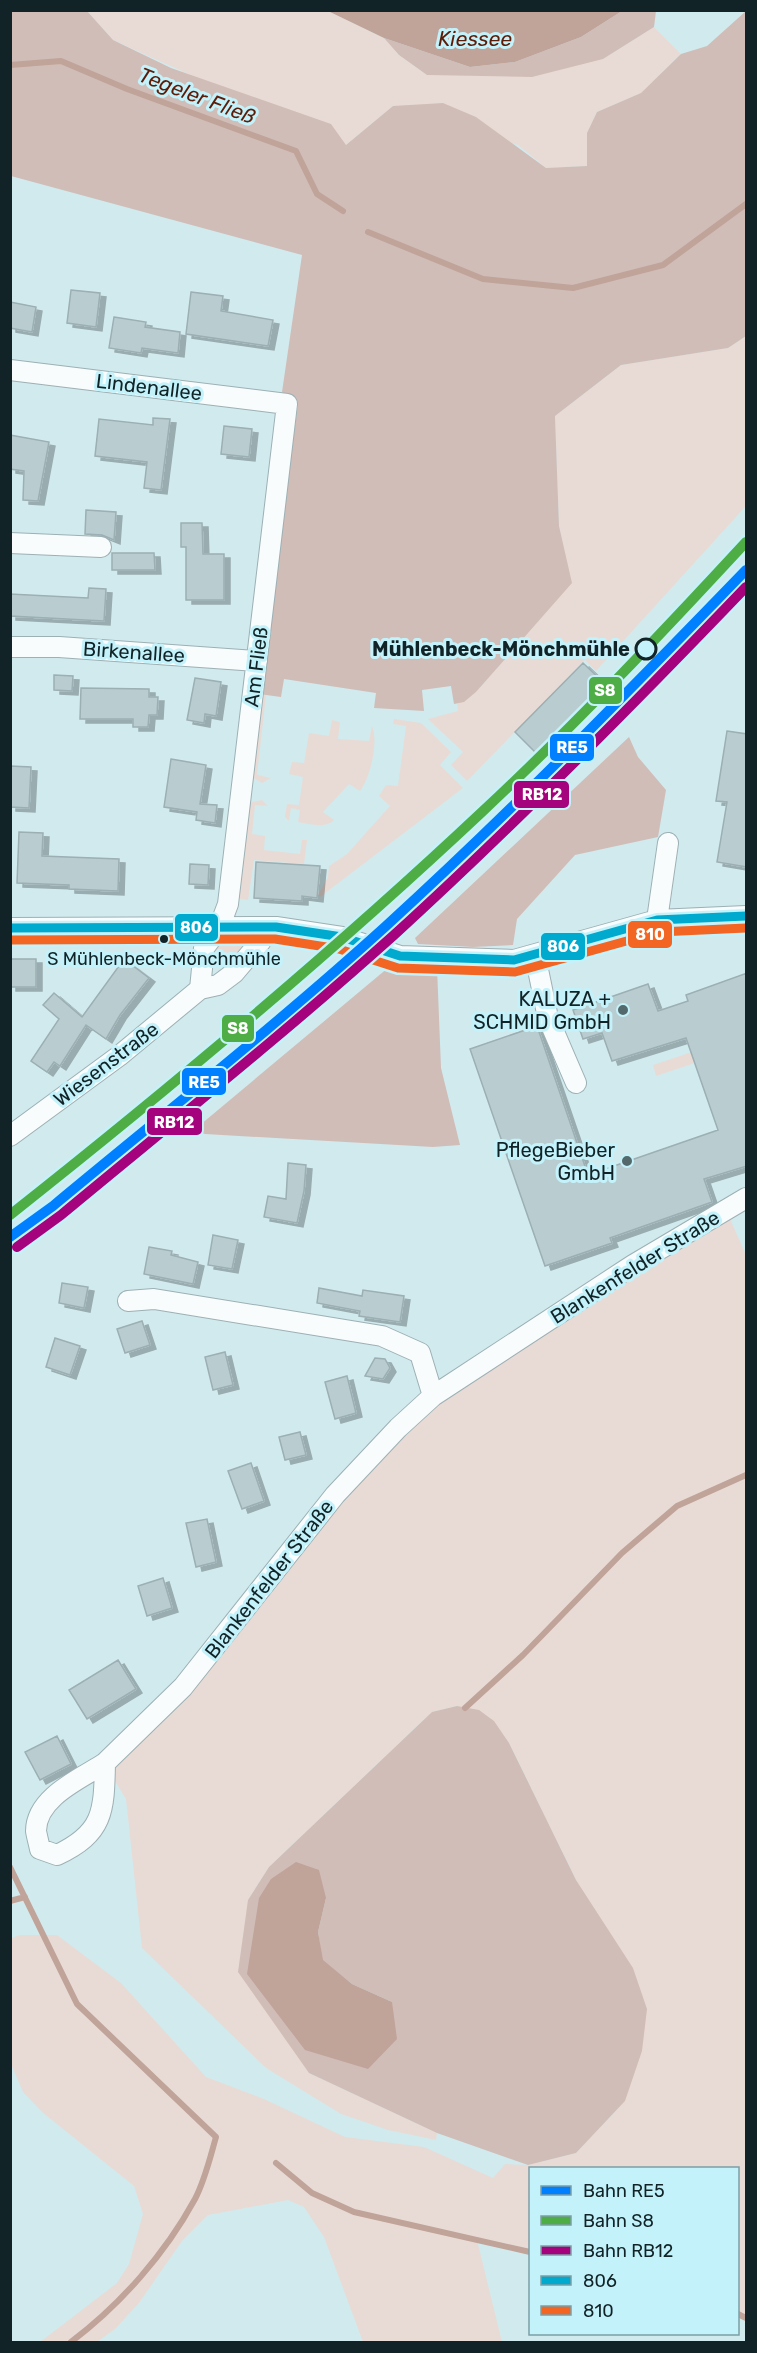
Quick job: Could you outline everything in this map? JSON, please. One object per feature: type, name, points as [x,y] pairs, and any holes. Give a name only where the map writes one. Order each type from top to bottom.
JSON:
[{"type":"street","name":"Lindenallee","points":[[10,370],[287,404]]},
{"type":"street","name":"Am Fließ","points":[[219,928],[228,904],[287,404]]},
{"type":"street","points":[[10,543],[101,547]]},
{"type":"street","name":"Birkenallee","points":[[10,647],[59,647],[257,661]]},
{"type":"street","points":[[657,920],[668,843]]},
{"type":"street","points":[[10,928],[263,927],[307,930],[342,937],[400,956],[514,960],[657,920],[747,916]]},
{"type":"street","name":"Wiesenstraße","points":[[10,1136],[119,1056],[200,989],[218,985],[234,973],[261,941],[263,927]]},
{"type":"street","points":[[200,989],[204,948],[219,928]]},
{"type":"street","points":[[535,955],[548,1018],[576,1083]]},
{"type":"street","name":"Blankenfelder Straße","points":[[105,1763],[101,1817],[81,1844],[57,1855],[40,1850],[36,1829],[45,1806],[67,1787],[105,1763],[183,1688],[335,1495],[398,1428],[433,1396],[633,1265],[747,1198]]},
{"type":"street","points":[[128,1301],[154,1299],[382,1336],[420,1353],[433,1396]]},
{"type":"shaded area","points":[[10,11],[87,11],[113,40],[171,68],[331,124],[346,145],[393,106],[443,103],[476,117],[546,168],[587,166],[587,133],[597,112],[641,93],[681,54],[707,46],[746,11],[746,336],[728,348],[621,365],[555,416],[559,526],[572,583],[476,692],[464,702],[454,704],[451,686],[422,690],[424,711],[374,708],[376,693],[284,679],[281,697],[259,694],[298,404],[282,392],[302,255],[11,176]]},
{"type":"shaded area","points":[[87,11],[328,11],[384,38],[399,55],[427,75],[603,59],[654,27],[681,54],[641,93],[597,112],[587,133],[587,166],[546,168],[518,145],[393,106],[346,145],[113,40]]},
{"type":"shaded area","points":[[622,11],[656,11],[654,27],[603,59],[532,77],[427,75],[399,55],[384,38],[470,67],[515,62],[581,37]]},
{"type":"shaded area","points":[[746,336],[746,506],[596,671],[585,660],[467,781],[451,765],[463,752],[428,719],[458,711],[457,703],[476,692],[571,583],[559,526],[555,416],[621,365],[728,348]]},
{"type":"shaded area","points":[[259,694],[266,695],[257,775],[271,778],[262,783],[250,776]]},
{"type":"shaded area","points":[[394,719],[421,723],[451,752],[440,765],[463,788],[320,897],[318,895],[328,877],[329,866],[347,854],[390,806],[379,796],[386,785],[398,786],[406,726],[393,724]]},
{"type":"shaded area","points":[[332,720],[340,722],[338,739],[369,741],[372,726],[374,750],[367,778],[360,791],[349,784],[323,812],[334,820],[330,823],[317,825],[298,822],[300,810],[291,808],[289,821],[285,817],[287,804],[299,805],[303,777],[289,774],[292,762],[304,763],[309,733],[329,736]]},
{"type":"shaded area","points":[[629,737],[638,757],[666,790],[658,837],[575,855],[517,919],[513,945],[473,947],[418,944],[415,938]]},
{"type":"shaded area","points":[[262,800],[268,806],[255,805],[252,834],[265,836],[264,850],[300,854],[302,840],[307,840],[304,864],[254,860],[248,900],[236,898],[248,803]]},
{"type":"shaded area","points":[[240,941],[244,944],[232,960],[218,961],[215,947],[219,942]]},
{"type":"shaded area","points":[[389,967],[437,967],[441,1068],[460,1145],[433,1147],[205,1134],[194,1130]]},
{"type":"shaded area","points":[[695,1051],[698,1062],[656,1076],[653,1065]]},
{"type":"shaded area","points":[[726,1210],[746,1255],[746,2318],[739,2314],[739,2167],[529,2167],[529,2252],[477,2240],[502,2342],[363,2342],[324,2237],[304,2207],[288,2200],[208,2215],[182,2241],[139,2303],[115,2329],[97,2342],[40,2342],[117,2283],[129,2264],[143,2214],[134,2186],[42,2112],[23,2092],[11,2064],[10,1939],[19,1935],[57,1935],[121,1983],[206,2077],[264,2099],[345,2137],[424,2147],[493,2178],[505,2164],[528,2165],[576,2153],[625,2101],[576,1880],[509,1743],[457,1706],[432,1712],[269,1867],[248,1900],[309,2073],[437,2133],[436,2140],[388,2130],[341,2114],[266,2068],[142,1948],[126,1799],[105,1765],[338,1496],[440,1397]]},
{"type":"shaded area","points":[[457,1706],[479,1710],[494,1721],[509,1743],[576,1880],[633,1968],[647,2009],[642,2051],[625,2101],[576,2153],[528,2165],[437,2133],[309,2073],[238,1972],[248,1900],[269,1867],[432,1712]],"holes":[[[326,1898],[318,1932],[322,1960],[352,1984],[392,2002],[247,1974]]]},
{"type":"water","name":"Kiessee","points":[[328,11],[622,11],[581,37],[515,62],[470,67],[384,38]]},
{"type":"water","points":[[296,1862],[319,1870],[326,1898],[318,1932],[323,1960],[352,1984],[392,2002],[397,2039],[368,2069],[305,2050],[247,1974],[259,1898],[271,1879]]},
{"type":"building","points":[[71,290],[100,293],[96,327],[67,323]]},
{"type":"building","points":[[191,292],[223,296],[221,311],[273,320],[268,346],[186,334]]},
{"type":"building","points":[[10,302],[36,307],[32,332],[10,328]]},
{"type":"building","points":[[114,317],[146,322],[145,327],[180,332],[178,353],[142,348],[141,353],[109,348]]},
{"type":"building","points":[[153,418],[170,419],[161,490],[144,488],[147,462],[95,456],[99,419],[153,425]]},
{"type":"building","points":[[224,426],[252,429],[249,457],[221,454]]},
{"type":"building","points":[[10,435],[49,442],[38,501],[23,500],[24,471],[10,469]]},
{"type":"building","points":[[86,510],[116,512],[114,540],[102,535],[85,534]]},
{"type":"building","points":[[181,523],[202,523],[203,554],[224,554],[224,600],[186,600],[186,547],[181,547]]},
{"type":"building","points":[[112,553],[154,553],[155,570],[112,570]]},
{"type":"building","points":[[89,588],[106,589],[104,621],[10,616],[10,594],[88,598]]},
{"type":"building","points":[[583,663],[605,684],[536,753],[515,732]]},
{"type":"building","points":[[54,675],[73,676],[72,691],[54,690]]},
{"type":"building","points":[[195,678],[221,682],[216,716],[205,714],[204,723],[187,720]]},
{"type":"building","points":[[81,688],[149,689],[149,697],[158,697],[157,715],[149,715],[148,727],[133,727],[133,719],[80,719]]},
{"type":"building","points":[[727,731],[747,734],[747,867],[717,862],[727,802],[716,801]]},
{"type":"building","points":[[171,759],[206,765],[200,804],[217,805],[215,823],[196,820],[197,812],[164,807]]},
{"type":"building","points":[[10,766],[31,767],[29,808],[10,807]]},
{"type":"building","points":[[19,832],[43,833],[42,856],[119,859],[118,891],[69,889],[69,885],[17,883]]},
{"type":"building","points":[[256,862],[320,866],[317,898],[302,896],[302,901],[254,898]]},
{"type":"building","points":[[190,864],[209,865],[208,885],[189,884]]},
{"type":"building","points":[[10,959],[36,959],[36,987],[10,987]]},
{"type":"building","points":[[124,959],[149,978],[120,1015],[106,1039],[86,1025],[60,1066],[54,1062],[47,1072],[31,1061],[59,1019],[43,1005],[54,993],[82,1017]]},
{"type":"building","points":[[747,973],[747,1166],[704,1179],[712,1202],[610,1238],[612,1243],[545,1266],[470,1049],[537,1026],[588,1175],[718,1130],[686,1038],[612,1061],[602,1033],[583,1039],[573,1010],[648,984],[658,1011],[688,1001],[686,995]]},
{"type":"building","points":[[288,1163],[306,1165],[304,1191],[297,1223],[264,1217],[268,1196],[286,1199]]},
{"type":"building","points":[[213,1235],[238,1240],[232,1269],[208,1265]]},
{"type":"building","points":[[149,1247],[172,1251],[171,1255],[198,1262],[193,1284],[144,1274]]},
{"type":"building","points":[[62,1283],[88,1287],[84,1308],[59,1303]]},
{"type":"building","points":[[319,1288],[362,1296],[363,1290],[404,1296],[400,1322],[359,1316],[360,1311],[317,1303]]},
{"type":"building","points":[[142,1321],[150,1345],[125,1353],[117,1329]]},
{"type":"building","points":[[55,1338],[80,1346],[70,1375],[46,1367]]},
{"type":"building","points":[[225,1352],[233,1385],[213,1390],[205,1357]]},
{"type":"building","points":[[375,1358],[385,1359],[390,1368],[383,1379],[365,1376]]},
{"type":"building","points":[[347,1376],[356,1413],[335,1419],[325,1382]]},
{"type":"building","points":[[300,1432],[306,1455],[285,1460],[279,1437]]},
{"type":"building","points":[[251,1463],[264,1501],[242,1509],[228,1471]]},
{"type":"building","points":[[207,1519],[216,1562],[196,1567],[186,1523]]},
{"type":"building","points":[[163,1578],[172,1608],[147,1616],[138,1586]]},
{"type":"building","points":[[118,1660],[136,1689],[87,1719],[69,1690]]},
{"type":"building","points":[[57,1736],[71,1764],[40,1780],[25,1752]]},
{"type":"waterway","name":"Tegeler Fließ","points":[[10,65],[61,61],[127,89],[296,151],[317,194],[343,211]]},
{"type":"waterway","name":"Tegeler Fließ","points":[[368,232],[483,279],[573,288],[663,265],[746,204]]},
{"type":"waterway","points":[[465,1708],[523,1655],[622,1553],[677,1506],[746,1475]]},
{"type":"waterway","points":[[10,1867],[77,2004],[216,2137],[199,2192],[170,2239],[124,2295],[71,2342]]},
{"type":"waterway","points":[[10,1901],[25,1897]]},
{"type":"waterway","points":[[276,2163],[312,2193],[354,2212],[529,2252]]},
{"type":"waterway","points":[[739,2314],[746,2318]]},
{"type":"rail line","name":"S8","points":[[10,1215],[251,1018],[426,864],[517,779],[584,712],[746,542]]},
{"type":"rail line","name":"RE5","points":[[10,1237],[53,1206],[221,1068],[386,926],[524,795],[746,570]]},
{"type":"rail line","name":"RB12","points":[[17,1247],[61,1215],[229,1077],[394,935],[573,764],[746,587]]},
{"type":"transit line","name":"806","points":[[10,928],[276,927],[342,937],[400,956],[514,960],[657,920],[746,916]]},
{"type":"transit line","name":"810","points":[[10,940],[275,939],[339,949],[398,968],[515,972],[659,932],[746,928]]},
{"type":"place","name":"Mühlenbeck-Mönchmühle","points":[[646,649]]},
{"type":"place","name":"S Mühlenbeck-Mönchmühle","points":[[164,939]]},
{"type":"place","name":"KALUZA + SCHMID GmbH","points":[[623,1010]]},
{"type":"place","name":"PflegeBieber GmbH","points":[[627,1161]]}]
